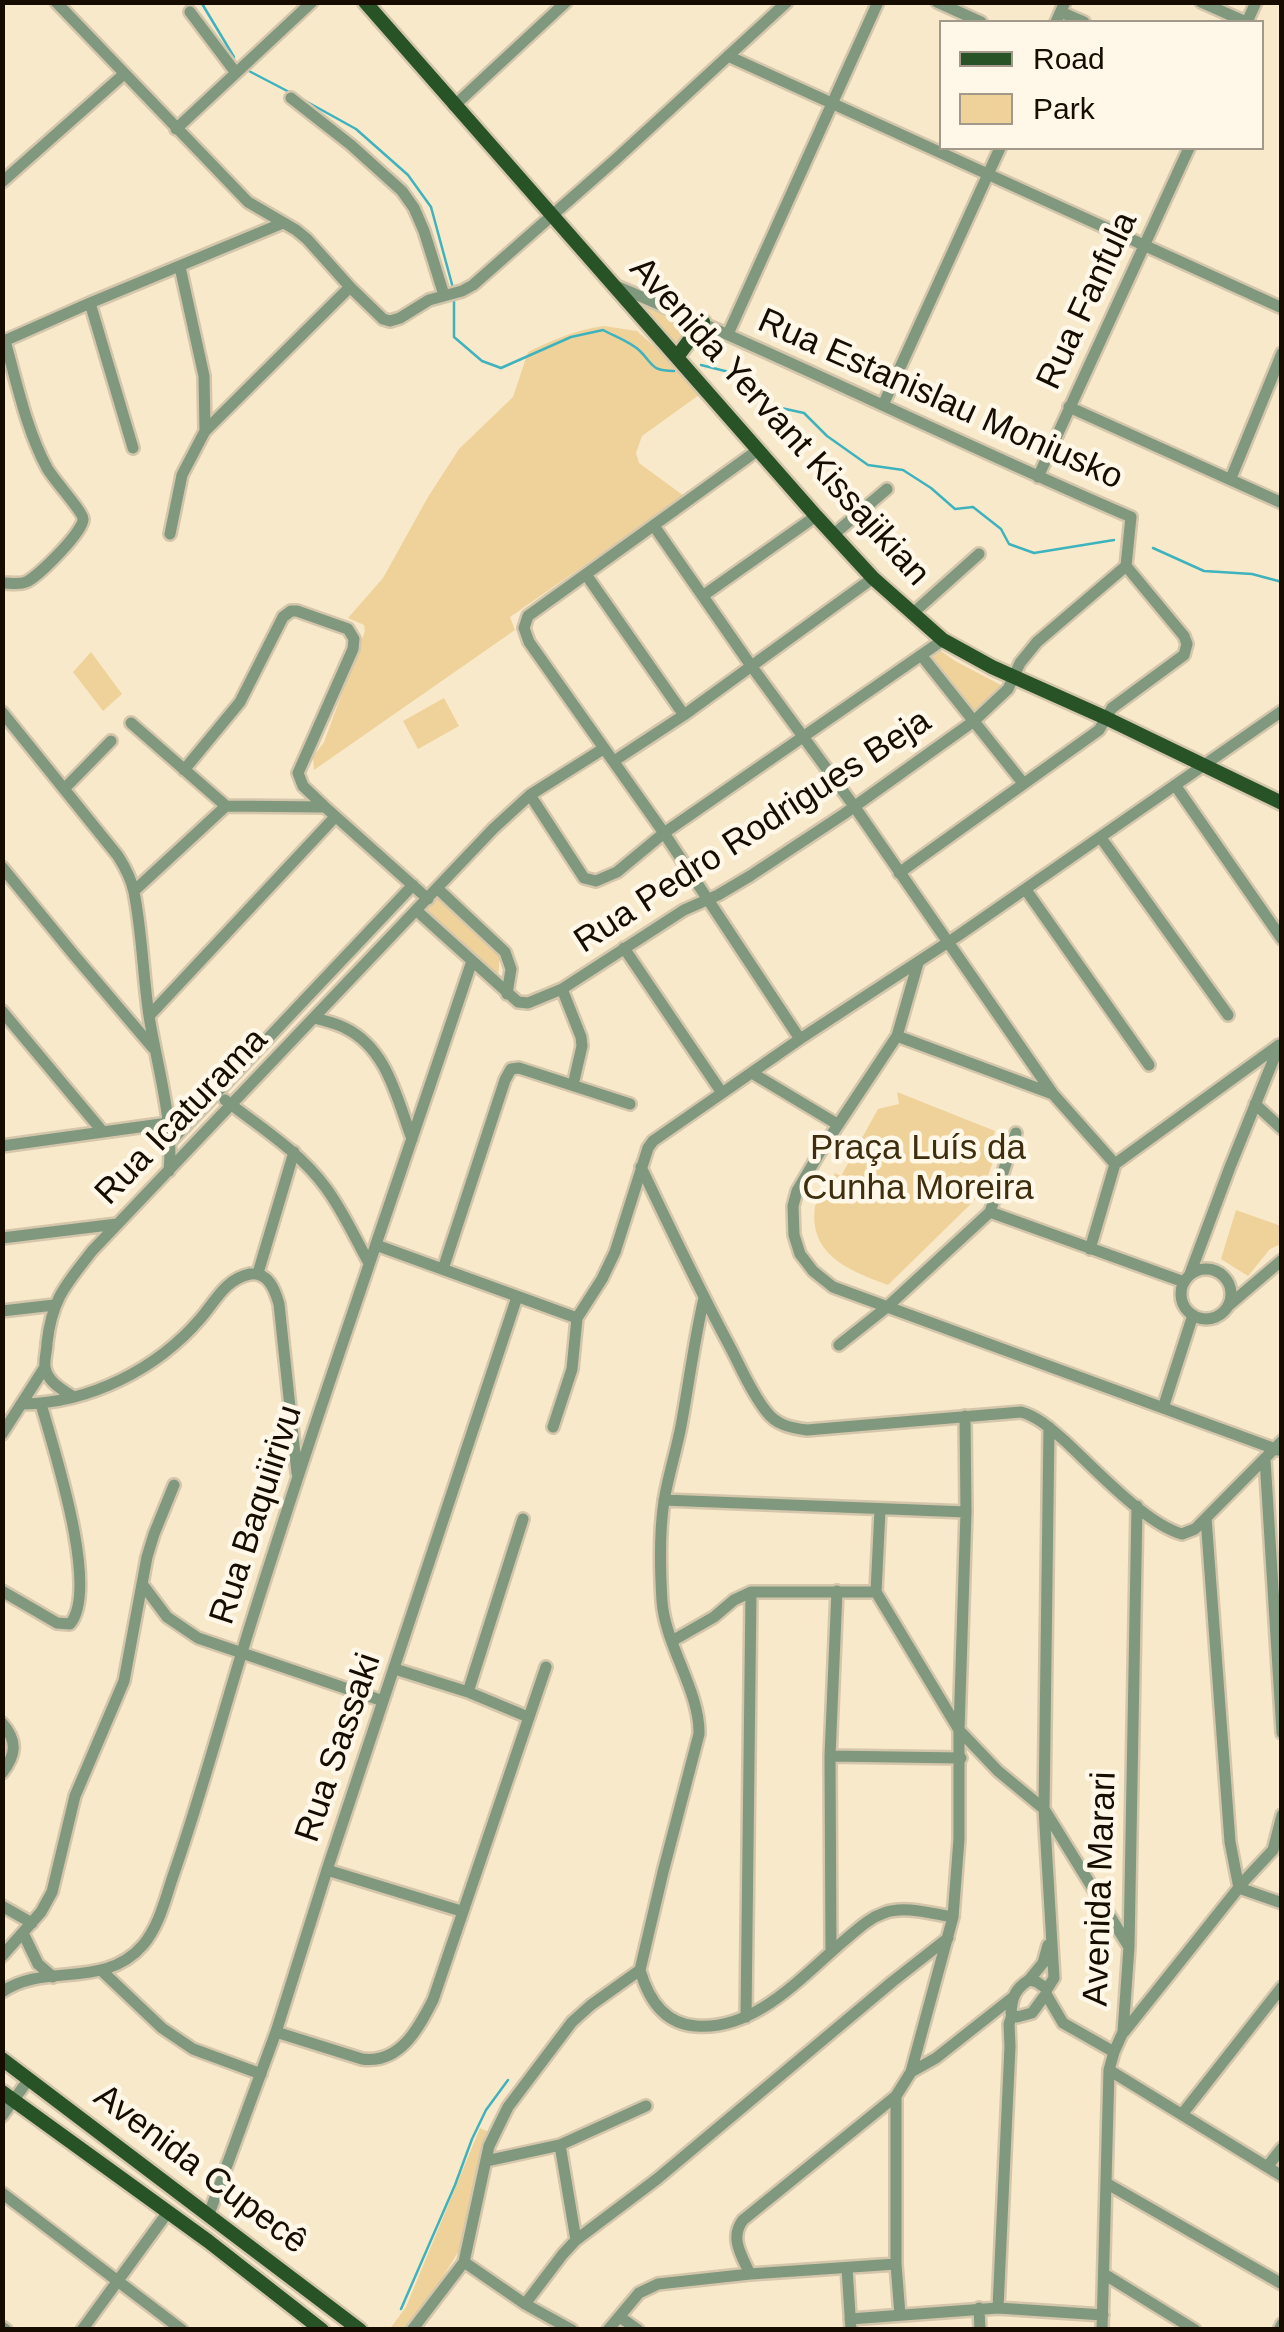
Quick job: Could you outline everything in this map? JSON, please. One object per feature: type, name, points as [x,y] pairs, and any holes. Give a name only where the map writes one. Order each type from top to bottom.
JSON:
[{"type":"main road","name":"Avenida Yervant Kissajikian","points":[[365,2],[816,516],[912,614],[943,640],[1282,803]]},
{"type":"main road","points":[[678,357],[702,322]]},
{"type":"main road","name":"Avenida Cupecê","points":[[2,2060],[360,2330]]},
{"type":"main road","name":"Avenida Cupecê","points":[[8,2096],[322,2330]]},
{"type":"street","points":[[56,2],[248,202],[307,239],[383,319],[400,318],[429,300],[473,285],[616,160],[786,2]]},
{"type":"street","points":[[176,129],[312,2]]},
{"type":"street","points":[[454,106],[566,2]]},
{"type":"street","points":[[728,334],[878,2]]},
{"type":"street","points":[[937,2],[977,20]]},
{"type":"street","points":[[1200,2],[1241,20]]},
{"type":"street","points":[[190,12],[236,73]]},
{"type":"street","points":[[728,56],[1282,308]]},
{"type":"street","points":[[2,182],[124,74]]},
{"type":"street","points":[[291,98],[402,191],[414,208],[452,293]]},
{"type":"street","points":[[883,405],[999,150]]},
{"type":"street","name":"Rua Fanfula","points":[[1038,477],[1188,150]]},
{"type":"street","points":[[2,583],[16,584],[32,578],[69,543],[83,519],[62,492],[36,446],[4,342],[283,223]]},
{"type":"street","points":[[180,267],[204,376],[204,431]]},
{"type":"street","name":"Rua Estanislau Moniusko","points":[[615,286],[1131,517],[1126,566]]},
{"type":"street","points":[[170,534],[182,475],[204,431],[350,287]]},
{"type":"street","points":[[90,303],[132,448]]},
{"type":"street","points":[[1231,478],[1282,353]]},
{"type":"street","points":[[1069,407],[1282,503]]},
{"type":"street","points":[[758,450],[528,616],[524,624],[529,642],[664,833],[800,1039]]},
{"type":"street","points":[[833,535],[887,489]]},
{"type":"street","points":[[704,595],[816,516]]},
{"type":"street","points":[[654,526],[1053,1094],[1115,1164]]},
{"type":"street","points":[[912,614],[979,554]]},
{"type":"street","points":[[900,873],[1099,730],[1112,708],[1179,661],[1187,650],[1184,636],[1126,566]]},
{"type":"street","name":"Rua Pedro Rodrigues Beja","points":[[508,994],[518,1002],[528,1003],[562,989],[684,910],[750,876],[854,806],[974,721],[1008,689],[1020,662],[1037,642],[1126,566]]},
{"type":"street","points":[[587,576],[684,716]]},
{"type":"street","points":[[614,761],[684,716],[873,578]]},
{"type":"street","points":[[184,770],[240,702],[284,617],[297,611],[348,630],[354,640],[353,649],[298,773],[303,786],[428,899]]},
{"type":"street","points":[[530,796],[578,871],[588,880],[605,879],[664,833],[943,640]]},
{"type":"street","points":[[921,655],[1023,783]]},
{"type":"street","points":[[553,1427],[572,1369],[577,1318],[615,1252],[652,1140],[1026,890],[1282,711]]},
{"type":"street","points":[[2,712],[127,871],[134,891],[149,1016],[168,1123],[169,1172]]},
{"type":"street","points":[[130,724],[226,806],[325,807]]},
{"type":"street","points":[[64,789],[110,741]]},
{"type":"street","name":"Rua Icaturama","points":[[45,1367],[54,1305],[92,1251],[494,829],[530,796],[603,749]]},
{"type":"street","points":[[1175,785],[1282,939]]},
{"type":"street","points":[[134,891],[226,806]]},
{"type":"street","points":[[149,1016],[335,817]]},
{"type":"street","points":[[1102,838],[1228,1015]]},
{"type":"street","points":[[2,867],[155,1050]]},
{"type":"street","name":"Rua Icaturama","points":[[170,1142],[412,885]]},
{"type":"street","points":[[438,888],[505,952],[510,969],[508,994]]},
{"type":"street","points":[[1026,890],[1148,1065]]},
{"type":"street","points":[[417,911],[508,994]]},
{"type":"street","points":[[624,948],[722,1093]]},
{"type":"street","name":"Rua Baquiirivu","points":[[3,1990],[24,1981],[116,1966],[142,1946],[154,1930],[297,1478],[472,960]]},
{"type":"street","points":[[918,963],[897,1036],[798,1191],[792,1219],[794,1235],[800,1254],[813,1272],[833,1288],[1276,1450]]},
{"type":"street","points":[[562,989],[581,1037],[573,1085]]},
{"type":"street","points":[[2,1011],[103,1132]]},
{"type":"street","points":[[315,1018],[345,1028],[375,1052],[412,1139]]},
{"type":"street","points":[[897,1036],[1053,1094]]},
{"type":"street","points":[[1280,1044],[1187,1278],[1182,1300],[1194,1315],[1212,1318],[1282,1260]]},
{"type":"street","points":[[1090,1249],[1115,1164],[1280,1044]]},
{"type":"street","points":[[443,1269],[511,1069],[519,1068],[630,1104]]},
{"type":"street","points":[[752,1074],[838,1124]]},
{"type":"street","points":[[218,1094],[294,1152],[326,1188],[369,1263]]},
{"type":"street","points":[[1255,1104],[1282,1130]]},
{"type":"street","points":[[2,1146],[168,1123]]},
{"type":"street","points":[[839,1345],[887,1307],[990,1212],[1016,1133]]},
{"type":"street","points":[[258,1273],[294,1152]]},
{"type":"street","points":[[641,1168],[704,1298],[766,1412],[776,1421],[807,1430],[1021,1412],[1049,1427],[1137,1506],[1182,1534],[1195,1529],[1276,1450]]},
{"type":"street","points":[[990,1212],[1090,1249],[1187,1278],[1204,1269],[1226,1279],[1260,1278]]},
{"type":"street","points":[[2,1238],[117,1224]]},
{"type":"street","points":[[1204,1234],[1213,1270]]},
{"type":"street","points":[[376,1244],[577,1318]]},
{"type":"street","points":[[24,1404],[40,1404],[115,1383],[173,1346],[233,1280],[258,1273],[269,1280],[279,1304],[297,1478]]},
{"type":"street","points":[[1226,1279],[1231,1294],[1228,1306]]},
{"type":"street","name":"Rua Sassaki","points":[[209,2214],[276,2032],[517,1297]]},
{"type":"street","points":[[704,1298],[664,1500],[662,1528],[662,1604],[699,1720],[699,1734],[640,1970],[650,1996],[674,2020],[688,2026],[715,2027],[746,2017],[784,1991],[872,1918],[911,1910],[953,1916]]},
{"type":"street","points":[[2,1311],[54,1305]]},
{"type":"street","points":[[1163,1408],[1194,1315]]},
{"type":"street","points":[[45,1367],[53,1382],[72,1396]]},
{"type":"street","points":[[2,1434],[45,1367]]},
{"type":"street","points":[[2,1591],[56,1623],[70,1624],[76,1614],[80,1580],[71,1511],[40,1404]]},
{"type":"street","points":[[750,2274],[736,2240],[736,2230],[896,2096],[911,2072],[948,1938],[960,1839],[965,1416]]},
{"type":"street","points":[[978,2026],[1032,2013],[1054,1978],[1044,1809],[1049,1427]]},
{"type":"street","points":[[1276,1450],[1282,1732]]},
{"type":"street","points":[[2,1956],[52,1892],[75,1796],[124,1681],[154,1534],[174,1485]]},
{"type":"street","points":[[664,1500],[966,1512]]},
{"type":"street","name":"Avenida Marari","points":[[1102,2330],[1110,2070],[1123,2032],[1128,1947],[1137,1506]]},
{"type":"street","points":[[880,1510],[876,1592],[959,1730],[998,1771],[1044,1809],[1128,1947]]},
{"type":"street","points":[[1206,1518],[1230,1842],[1240,1888]]},
{"type":"street","points":[[468,1692],[524,1519]]},
{"type":"street","points":[[143,1585],[167,1617],[198,1638],[383,1701]]},
{"type":"street","points":[[831,1952],[830,1756],[837,1590]]},
{"type":"street","points":[[672,1642],[751,1592],[876,1592]]},
{"type":"street","points":[[746,2017],[751,1592]]},
{"type":"street","points":[[276,2032],[362,2059],[377,2060],[391,2055],[420,2026],[433,2000],[546,1667]]},
{"type":"street","points":[[395,1669],[468,1692],[528,1717]]},
{"type":"street","points":[[934,1690],[961,1682]]},
{"type":"street","points":[[2,1723],[15,1747],[6,1768]]},
{"type":"street","points":[[830,1756],[961,1758]]},
{"type":"street","points":[[1123,2032],[1240,1888],[1277,1849],[1282,1815]]},
{"type":"street","points":[[327,1870],[462,1911]]},
{"type":"street","points":[[1240,1888],[1282,1903]]},
{"type":"street","points":[[2,1906],[27,1928],[38,1964],[53,1977]]},
{"type":"street","points":[[911,2072],[936,2058],[1012,1998],[1043,1963],[1051,1936]]},
{"type":"street","points":[[525,2304],[576,2240],[657,2179],[948,1938]]},
{"type":"street","points":[[24,1981],[38,1964]]},
{"type":"street","points":[[412,2330],[464,2262],[486,2161],[508,2107],[566,2030],[591,2005],[640,1970]]},
{"type":"street","points":[[102,1971],[162,2028],[193,2049],[260,2074]]},
{"type":"street","points":[[1029,1980],[1046,1991],[1063,2024],[1114,2052]]},
{"type":"street","points":[[1184,2113],[1282,1987]]},
{"type":"street","points":[[998,2308],[1010,2046],[1015,2015],[1012,1998]]},
{"type":"street","points":[[1110,2070],[1282,2176]]},
{"type":"street","points":[[2,2116],[8,2096],[29,2079]]},
{"type":"street","points":[[896,2096],[896,2264],[900,2316]]},
{"type":"street","points":[[486,2161],[560,2145],[646,2106]]},
{"type":"street","points":[[560,2145],[576,2240]]},
{"type":"street","points":[[1267,2167],[1282,2148]]},
{"type":"street","points":[[1106,2182],[1282,2284]]},
{"type":"street","points":[[2,2193],[182,2330]]},
{"type":"street","points":[[82,2330],[168,2212]]},
{"type":"street","points":[[464,2262],[525,2304],[572,2330]]},
{"type":"street","points":[[608,2330],[639,2293],[658,2284],[896,2264]]},
{"type":"street","points":[[847,2268],[851,2324],[979,2308],[1102,2315]]},
{"type":"street","points":[[1104,2274],[1195,2330]]},
{"type":"street","points":[[979,2308],[980,2330]]},
{"type":"street","points":[[322,2330],[335,2310]]},
{"type":"street","points":[[620,2317],[638,2330]]},
{"type":"green space","points":[[643,303],[696,323],[678,346]]},
{"type":"green space","points":[[604,326],[637,331],[699,395],[642,436],[636,453],[639,463],[684,496],[510,617],[515,630],[314,770],[313,757],[324,742],[365,631],[364,625],[348,618],[383,578],[459,449],[513,397],[528,352],[575,332]]},
{"type":"green space","points":[[941,651],[1001,688],[974,712],[931,658]]},
{"type":"green space","points":[[91,652],[122,694],[103,711],[73,672]]},
{"type":"green space","points":[[444,698],[459,726],[418,749],[403,721]]},
{"type":"green space","points":[[439,893],[500,952],[498,979],[422,912]]},
{"type":"green space","name":"Praça Luís da Cunha Moreira","points":[[897,1092],[995,1131],[990,1148],[993,1162],[981,1194],[888,1285],[847,1267],[825,1249],[818,1237],[815,1206],[835,1173],[841,1176],[878,1109],[899,1104]]},
{"type":"green space","points":[[1236,1210],[1281,1226],[1281,1244],[1270,1249],[1248,1276],[1221,1259]]},
{"type":"green space","points":[[480,2128],[489,2132],[460,2249],[406,2329],[389,2330],[406,2307]]},
{"type":"waterway","points":[[201,2],[234,57]]},
{"type":"waterway","points":[[247,70],[293,94]]},
{"type":"waterway","points":[[300,98],[356,129],[408,175],[431,207],[453,288]]},
{"type":"waterway","points":[[454,296],[454,337],[482,361],[501,368],[571,337],[603,330],[636,348],[657,368],[674,371]]},
{"type":"waterway","points":[[701,365],[737,374],[772,406],[804,413],[827,436],[868,465],[903,470],[955,509],[973,507],[1001,529],[1009,544],[1034,553],[1114,540]]},
{"type":"waterway","points":[[1153,548],[1204,571],[1252,574],[1282,582]]},
{"type":"waterway","points":[[401,2309],[472,2139],[486,2110],[508,2080]]}]
